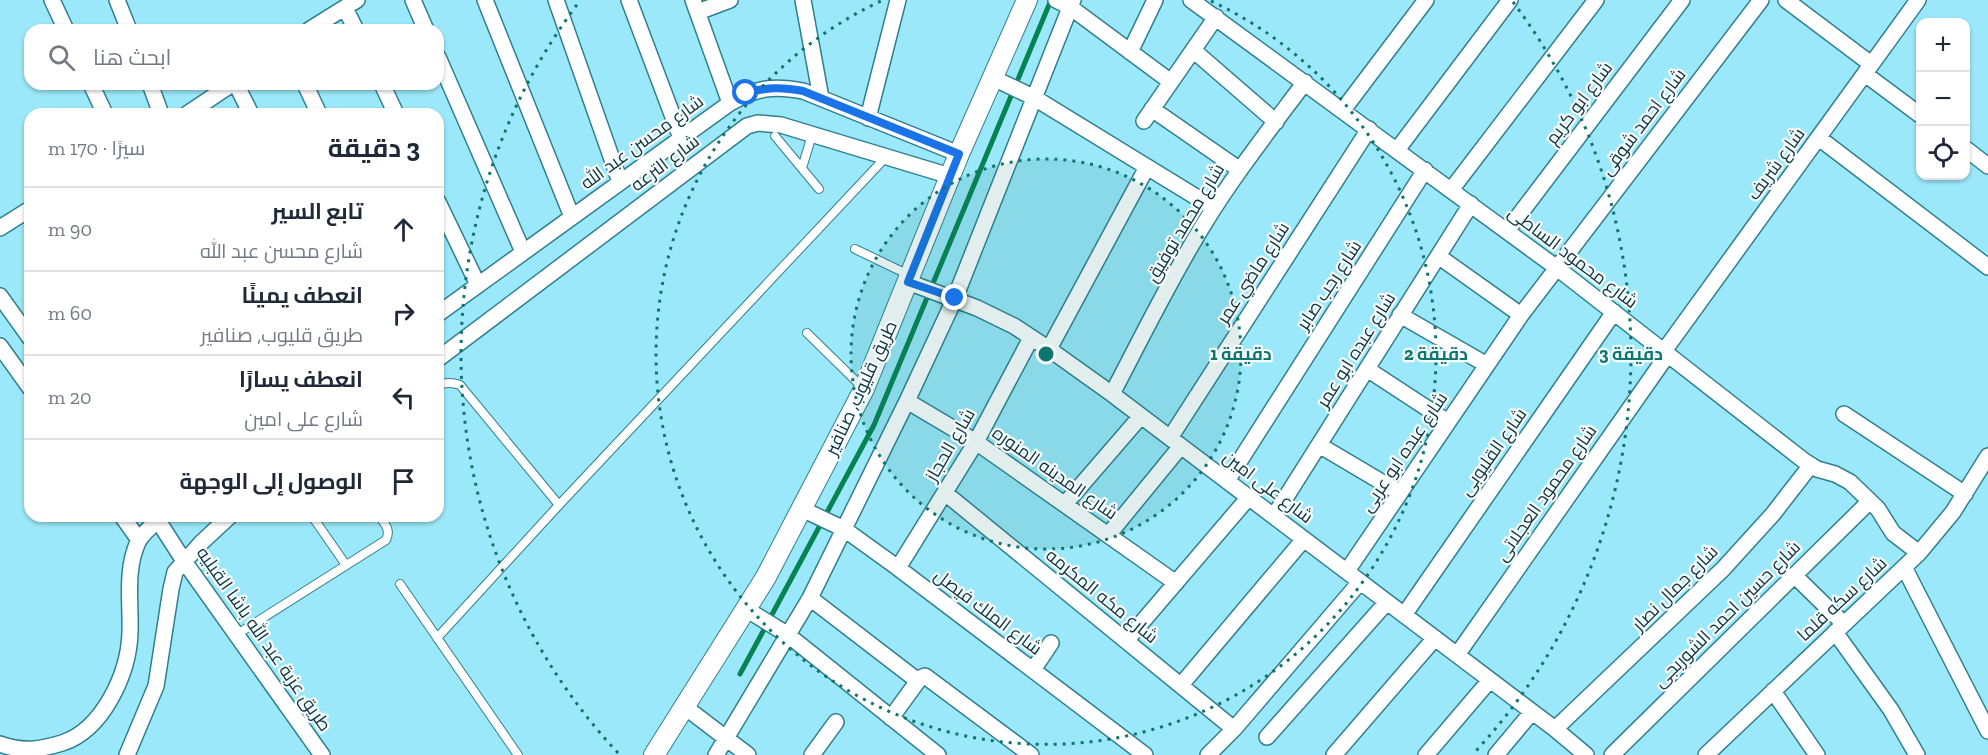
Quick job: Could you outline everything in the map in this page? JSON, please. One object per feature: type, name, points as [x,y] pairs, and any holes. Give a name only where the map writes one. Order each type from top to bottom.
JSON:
[{"type":"street","points":[[52,0],[63,24]]},
{"type":"street","points":[[117,0],[127,24]]},
{"type":"street","points":[[413,0],[423,24]]},
{"type":"street","points":[[485,0],[572,217]]},
{"type":"street","points":[[556,0],[620,182]]},
{"type":"street","points":[[629,0],[681,138]]},
{"type":"street","points":[[730,0],[695,6],[730,102]]},
{"type":"street","points":[[803,0],[821,98]]},
{"type":"street","points":[[868,118],[898,0]]},
{"type":"street","name":"طريق قليوب, صنافير","points":[[654,755],[766,577],[864,389],[959,154],[1027,0]]},
{"type":"street","points":[[1056,0],[1072,4],[1130,52],[1171,82]]},
{"type":"street","points":[[1130,52],[1155,0]]},
{"type":"street","name":"شارع محمود الساطى","points":[[1191,0],[1557,268],[1721,398],[1811,465],[1844,478],[1878,509],[1893,533],[1919,553]]},
{"type":"street","points":[[1342,110],[1426,0]]},
{"type":"street","points":[[1397,150],[1510,0]]},
{"type":"street","points":[[1451,190],[1596,0]]},
{"type":"street","name":"شارع ابو كريم","points":[[1507,231],[1682,0]]},
{"type":"street","name":"شارع احمد شوقى","points":[[1557,268],[1761,0]]},
{"type":"street","points":[[1786,0],[1916,111]]},
{"type":"street","name":"شارع شريف","points":[[1666,353],[1918,0]]},
{"type":"street","points":[[319,24],[351,4],[355,24]]},
{"type":"street","points":[[716,755],[810,598],[907,401],[955,298],[1033,97],[1072,4]]},
{"type":"street","points":[[1216,17],[1148,115],[1240,170]]},
{"type":"street","points":[[1193,50],[1276,122]]},
{"type":"street","points":[[444,71],[523,252]]},
{"type":"street","points":[[993,78],[1033,97],[1214,208]]},
{"type":"street","name":"شارع محمد توفيق","points":[[1112,394],[1168,287],[1214,208],[1305,82]]},
{"type":"street","name":"شارع محسن عبد الله","points":[[444,310],[730,102],[746,93],[765,88],[784,87],[803,91],[959,154]]},
{"type":"street","points":[[94,90],[102,108]]},
{"type":"street","points":[[152,90],[159,108]]},
{"type":"street","points":[[196,108],[225,90]]},
{"type":"street","points":[[237,90],[248,108]]},
{"type":"street","points":[[308,90],[316,108]]},
{"type":"street","points":[[384,90],[393,108]]},
{"type":"street","name":"شارع الترعه","points":[[444,354],[747,126],[770,123],[950,176]]},
{"type":"street","name":"شارع ماضي عمر","points":[[1108,534],[1175,442],[1369,129]]},
{"type":"street","points":[[1819,138],[1988,267]]},
{"type":"street","points":[[1970,153],[1988,166]]},
{"type":"street","points":[[1049,349],[1147,167]]},
{"type":"street","name":"شارع رجب صابر","points":[[1227,481],[1425,170]]},
{"type":"street","name":"شارع عبده ابو عمر","points":[[1274,516],[1471,204]]},
{"type":"street","points":[[0,228],[24,213]]},
{"type":"street","points":[[444,214],[478,285]]},
{"type":"street","points":[[1438,256],[1521,315]]},
{"type":"street","name":"شارع عبده ابو عربى","points":[[1347,571],[1521,315],[1557,268]]},
{"type":"street","name":"شارع على امين","points":[[909,278],[1014,326],[1049,349],[1347,571],[1586,755]]},
{"type":"street","points":[[0,296],[24,330]]},
{"type":"street","name":"شارع القليوبى","points":[[1404,615],[1614,312]]},
{"type":"street","points":[[1400,315],[1487,365]]},
{"type":"street","name":"شارع الحجاز","points":[[898,568],[976,442],[1031,338]]},
{"type":"street","points":[[0,346],[24,380]]},
{"type":"street","name":"شارع محمود العجلاتى","points":[[1457,655],[1666,353]]},
{"type":"street","points":[[1367,369],[1448,422]]},
{"type":"street","name":"شارع المدينه المنوره","points":[[907,401],[976,442],[1176,583]]},
{"type":"street","points":[[1844,414],[1965,494]]},
{"type":"street","points":[[1065,504],[1141,416]]},
{"type":"street","points":[[1319,445],[1400,493]]},
{"type":"street","name":"شارع سكه قلما","points":[[1714,752],[1773,691],[1919,553],[1953,512],[1988,456]]},
{"type":"street","name":"شارع جمال نصار","points":[[1555,729],[1723,569],[1773,514],[1811,465]]},
{"type":"street","name":"شارع مكه المكرمه","points":[[945,493],[1234,729]]},
{"type":"street","points":[[1126,641],[1249,497]]},
{"type":"street","name":"شارع حسين احمد الشوربجى","points":[[1612,755],[1870,501]]},
{"type":"street","name":"شارع الملك فيصل","points":[[802,509],[844,529],[1145,755]]},
{"type":"street","points":[[126,522],[139,540]]},
{"type":"street","points":[[0,744],[15,750],[43,749],[69,741],[89,727],[105,709],[125,666],[129,650],[129,588],[132,562],[139,540],[155,522]]},
{"type":"street","name":"طريق عزبة عبد الله باشا القبليه","points":[[162,522],[184,561],[322,755]]},
{"type":"street","points":[[127,755],[156,686],[175,572],[224,522]]},
{"type":"street","points":[[1181,685],[1304,539]]},
{"type":"street","points":[[1904,567],[1988,731]]},
{"type":"street","points":[[1794,575],[1839,628],[1917,755]]},
{"type":"street","points":[[1208,755],[1234,729],[1360,582]]},
{"type":"street","points":[[810,598],[919,680]]},
{"type":"street","points":[[1267,737],[1387,602]]},
{"type":"street","points":[[746,609],[788,635],[938,755]]},
{"type":"street","points":[[1334,755],[1435,638]]},
{"type":"street","points":[[1033,670],[1051,643]]},
{"type":"street","points":[[891,718],[919,680],[928,677],[1031,755]]},
{"type":"street","points":[[1426,755],[1490,680]]},
{"type":"street","points":[[1773,691],[1817,755]]},
{"type":"street","points":[[685,707],[748,755]]},
{"type":"street","points":[[1496,755],[1532,712]]},
{"type":"street","points":[[812,755],[836,722]]},
{"type":"lane","points":[[802,168],[812,135]]},
{"type":"lane","points":[[775,136],[819,189]]},
{"type":"lane","points":[[437,638],[886,157]]},
{"type":"lane","points":[[855,249],[909,278]]},
{"type":"lane","points":[[807,333],[864,389]]},
{"type":"lane","points":[[444,383],[453,382],[460,386],[559,505]]},
{"type":"lane","points":[[316,522],[346,566]]},
{"type":"lane","points":[[236,635],[386,540],[388,532],[382,522]]},
{"type":"lane","points":[[400,584],[518,755]]},
{"type":"waterway","points":[[740,674],[874,425],[1051,0]]},
{"type":"route","points":[[746,93],[765,88],[784,87],[803,91],[959,154],[908,282],[955,298]]}]
